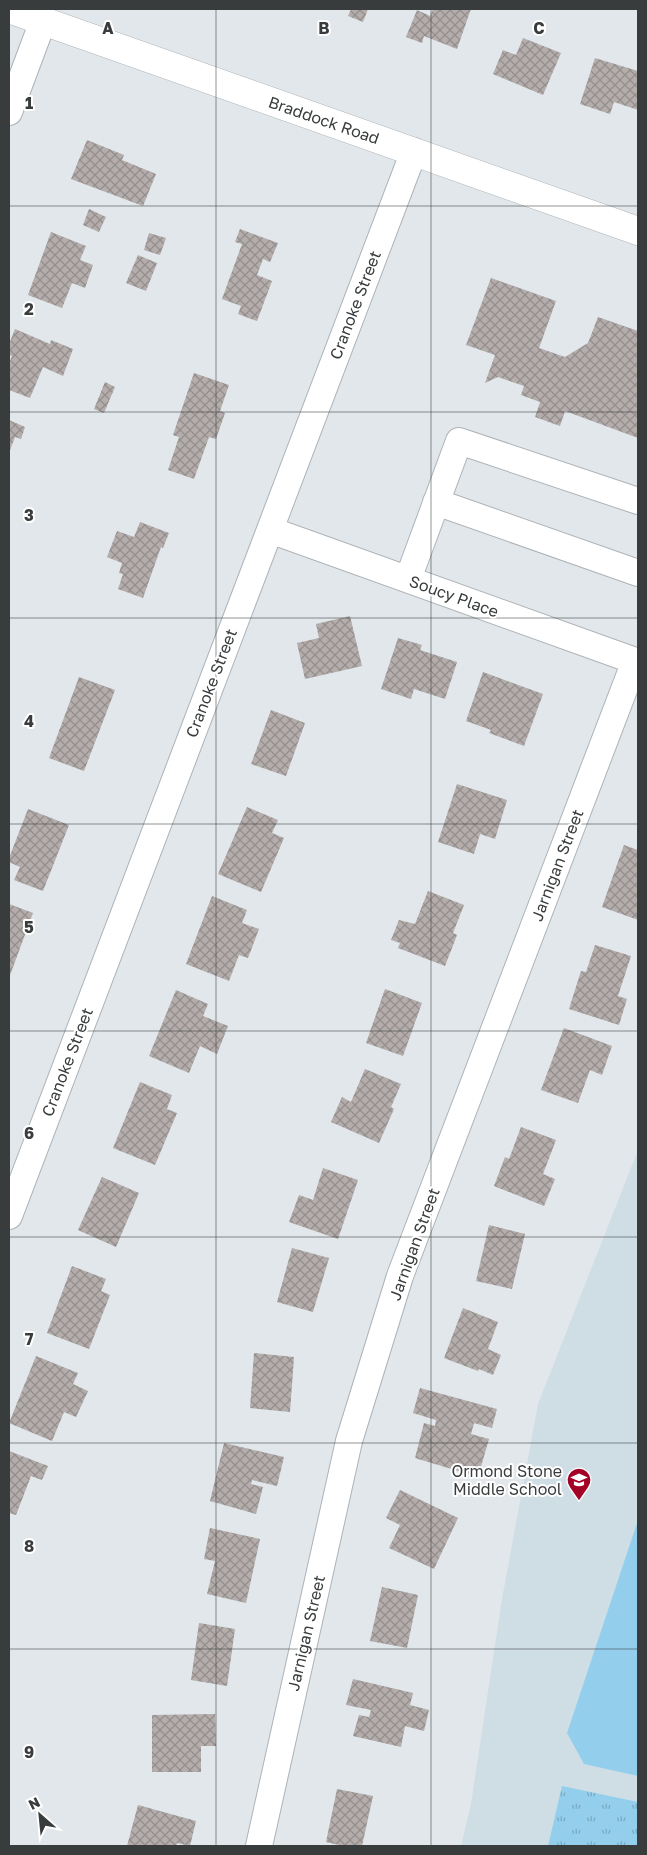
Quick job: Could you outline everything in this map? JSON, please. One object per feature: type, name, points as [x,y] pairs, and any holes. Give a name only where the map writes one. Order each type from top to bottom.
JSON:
[{"type":"main road","name":"Braddock Road","points":[[9,9],[638,231]]},
{"type":"street","points":[[9,112],[43,22]]},
{"type":"street","name":"Cranoke Street","points":[[9,1216],[414,151]]},
{"type":"street","points":[[408,579],[459,440],[638,500]]},
{"type":"street","points":[[436,502],[638,573]]},
{"type":"street","name":"Soucy Place","points":[[270,530],[636,662]]},
{"type":"street","name":"Jarnigan Street","points":[[258,1846],[349,1441],[400,1276],[636,662]]},
{"type":"shaded area","name":"Ormond Stone Middle School","points":[[638,1150],[638,1846],[461,1846],[471,1804],[502,1599],[538,1404]]},
{"type":"green space","points":[[638,1520],[638,1776],[584,1764],[567,1733]]},
{"type":"green space","points":[[562,1786],[638,1802],[638,1846],[548,1846]]},
{"type":"building","points":[[351,9],[368,9],[363,22],[348,16]]},
{"type":"building","points":[[433,9],[471,9],[457,49],[424,36],[422,43],[406,37],[417,10],[430,16]]},
{"type":"building","points":[[523,38],[561,53],[543,95],[493,74],[503,50],[516,55]]},
{"type":"building","points":[[595,58],[638,71],[638,110],[614,102],[610,114],[580,104]]},
{"type":"building","points":[[87,140],[124,155],[122,160],[156,174],[143,206],[71,179]]},
{"type":"building","points":[[89,209],[106,217],[99,232],[83,225]]},
{"type":"building","points":[[240,229],[278,243],[270,262],[263,259],[257,275],[272,281],[257,321],[238,314],[241,306],[222,299],[242,244],[235,242]]},
{"type":"building","points":[[51,232],[86,246],[80,260],[93,265],[85,288],[72,283],[62,308],[28,295]]},
{"type":"building","points":[[149,233],[166,238],[160,255],[144,250]]},
{"type":"building","points":[[138,255],[157,263],[146,291],[126,283]]},
{"type":"building","points":[[491,278],[556,301],[539,348],[565,357],[588,343],[598,317],[638,331],[638,438],[565,411],[560,426],[535,417],[540,402],[521,395],[524,386],[498,377],[485,383],[495,355],[466,345]]},
{"type":"building","points":[[15,329],[50,344],[51,340],[73,349],[63,376],[43,367],[30,398],[9,390],[9,363],[12,356],[9,355],[9,344]]},
{"type":"building","points":[[194,373],[229,385],[220,411],[225,413],[216,439],[209,437],[194,479],[168,470],[179,437],[173,435]]},
{"type":"building","points":[[105,382],[115,387],[104,413],[94,409]]},
{"type":"building","points":[[9,420],[25,427],[21,439],[15,437],[9,453]]},
{"type":"building","points":[[140,522],[169,533],[163,548],[161,547],[143,598],[118,589],[123,574],[119,573],[122,563],[107,557],[117,531],[134,537]]},
{"type":"building","points":[[350,616],[362,666],[305,679],[297,643],[319,638],[316,624]]},
{"type":"building","points":[[398,638],[422,645],[420,650],[457,662],[445,699],[414,689],[411,699],[381,689]]},
{"type":"building","points":[[483,672],[543,694],[524,746],[489,733],[491,730],[466,721]]},
{"type":"building","points":[[79,677],[115,690],[84,771],[49,758]]},
{"type":"building","points":[[271,710],[305,723],[286,776],[251,764]]},
{"type":"building","points":[[457,784],[507,800],[495,839],[480,834],[474,854],[438,842]]},
{"type":"building","points":[[247,807],[278,820],[272,833],[284,838],[261,892],[218,874]]},
{"type":"building","points":[[28,809],[69,825],[43,891],[14,880],[20,867],[9,862]]},
{"type":"building","points":[[624,845],[638,850],[638,920],[602,907]]},
{"type":"building","points":[[428,891],[464,905],[453,933],[457,935],[445,966],[398,948],[400,943],[391,940],[399,920],[415,924]]},
{"type":"building","points":[[212,896],[247,910],[242,923],[259,929],[248,958],[239,955],[229,981],[186,964]]},
{"type":"building","points":[[9,904],[33,913],[9,978]]},
{"type":"building","points":[[595,945],[631,956],[618,996],[627,999],[619,1025],[569,1009],[581,971],[586,972]]},
{"type":"building","points":[[385,989],[422,1003],[403,1056],[366,1043]]},
{"type":"building","points":[[176,990],[208,1004],[203,1016],[228,1026],[217,1054],[200,1046],[189,1073],[149,1056]]},
{"type":"building","points":[[564,1028],[612,1046],[602,1075],[590,1070],[578,1103],[541,1090]]},
{"type":"building","points":[[365,1069],[401,1084],[391,1107],[394,1109],[379,1143],[331,1122],[342,1097],[351,1102]]},
{"type":"building","points":[[140,1082],[172,1095],[167,1109],[177,1113],[155,1165],[113,1148]]},
{"type":"building","points":[[521,1127],[556,1140],[543,1174],[555,1179],[544,1206],[494,1186],[505,1157],[509,1159]]},
{"type":"building","points":[[323,1168],[358,1180],[338,1239],[289,1222],[299,1195],[313,1200]]},
{"type":"building","points":[[102,1177],[139,1193],[116,1247],[78,1230]]},
{"type":"building","points":[[489,1225],[525,1234],[512,1289],[476,1281]]},
{"type":"building","points":[[292,1248],[329,1258],[313,1312],[277,1302]]},
{"type":"building","points":[[72,1266],[106,1279],[101,1291],[110,1295],[89,1349],[47,1333]]},
{"type":"building","points":[[463,1308],[498,1322],[488,1349],[501,1355],[493,1375],[444,1358]]},
{"type":"building","points":[[254,1353],[294,1357],[290,1412],[250,1408]]},
{"type":"building","points":[[36,1356],[78,1373],[73,1384],[88,1391],[76,1417],[64,1412],[52,1441],[9,1423]]},
{"type":"building","points":[[420,1388],[497,1409],[492,1428],[474,1423],[471,1434],[489,1439],[478,1477],[415,1458],[424,1423],[435,1426],[436,1420],[413,1413]]},
{"type":"building","points":[[224,1443],[284,1457],[277,1486],[252,1480],[251,1484],[263,1487],[256,1514],[210,1501]]},
{"type":"building","points":[[9,1451],[48,1466],[42,1480],[31,1476],[16,1515],[9,1513]]},
{"type":"building","points":[[400,1490],[458,1518],[434,1569],[389,1548],[400,1525],[386,1518]]},
{"type":"building","points":[[210,1528],[260,1539],[246,1603],[207,1594],[215,1561],[204,1559]]},
{"type":"building","points":[[382,1587],[418,1595],[407,1648],[370,1641]]},
{"type":"building","points":[[199,1623],[235,1629],[227,1686],[191,1680]]},
{"type":"building","points":[[353,1679],[413,1693],[410,1705],[429,1710],[424,1731],[405,1726],[401,1747],[353,1736],[359,1715],[369,1717],[371,1710],[346,1705]]},
{"type":"building","points":[[215,1714],[216,1746],[201,1746],[201,1772],[152,1772],[152,1715]]},
{"type":"building","points":[[337,1789],[373,1796],[362,1846],[343,1846],[326,1842]]},
{"type":"building","points":[[138,1805],[196,1821],[190,1846],[177,1843],[176,1846],[127,1846]]},
{"type":"place","name":"Ormond Stone Middle School","points":[[579,1501]]}]
